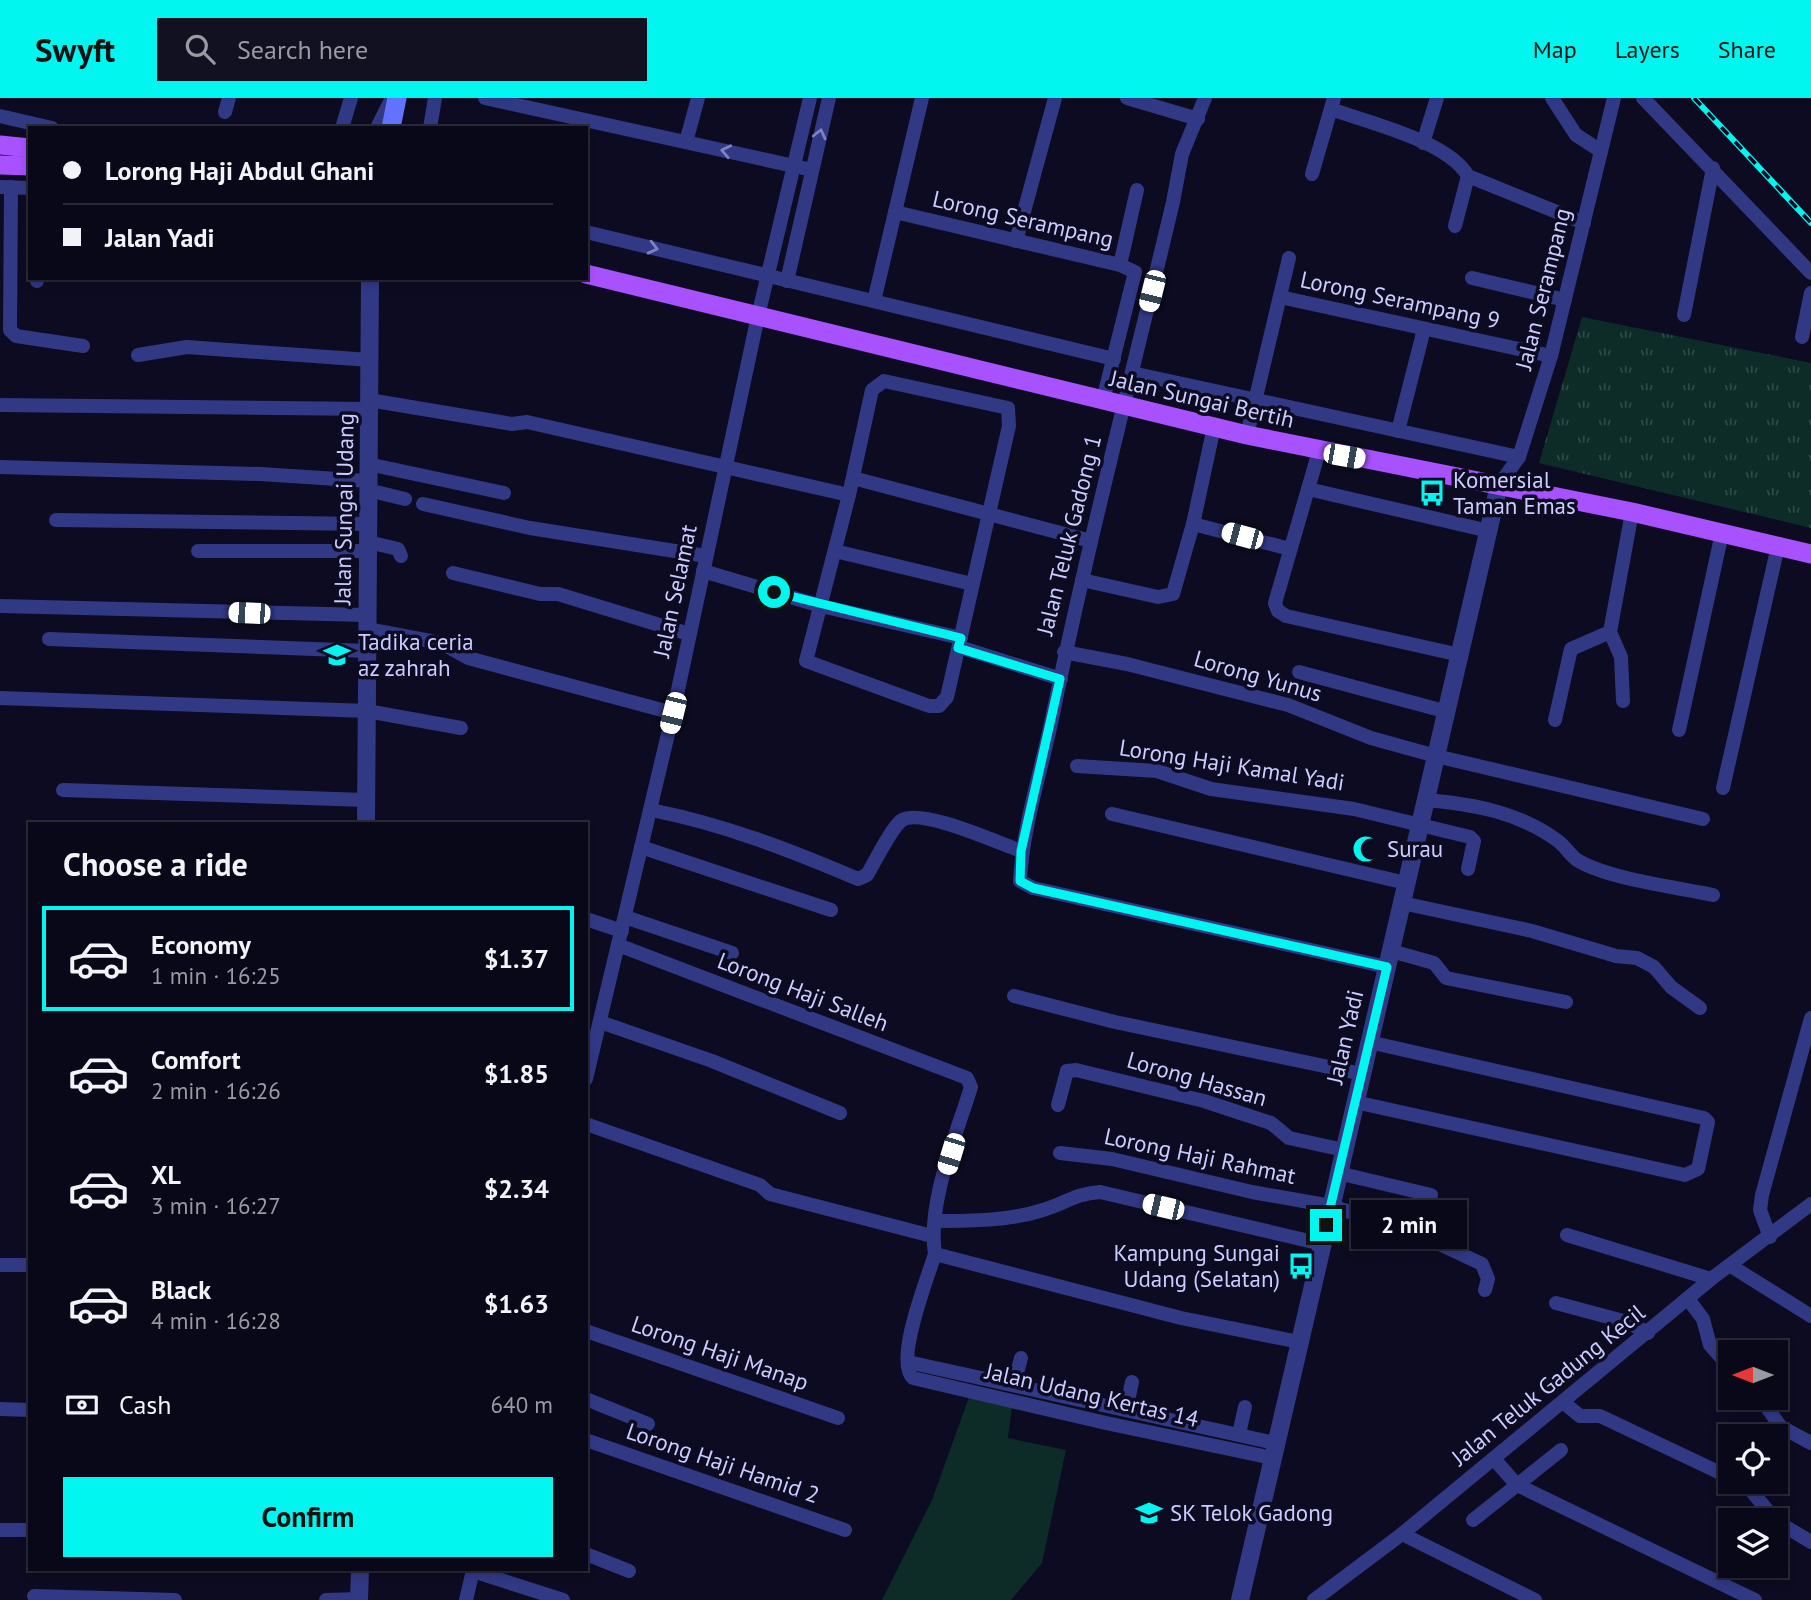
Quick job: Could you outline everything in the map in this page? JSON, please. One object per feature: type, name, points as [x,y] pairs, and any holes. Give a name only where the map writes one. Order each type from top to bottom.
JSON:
[{"type":"main road","points":[[391,126],[397,98]]},
{"type":"main road","points":[[0,145],[28,148]]},
{"type":"main road","points":[[0,164],[28,166]]},
{"type":"main road","name":"Jalan Sungai Bertih","points":[[588,274],[1214,428],[1632,512],[1811,554]]},
{"type":"street","points":[[343,126],[351,98]]},
{"type":"street","points":[[378,126],[392,98]]},
{"type":"street","points":[[430,126],[435,98]]},
{"type":"street","points":[[485,98],[544,104],[687,142],[812,170]]},
{"type":"street","points":[[687,142],[698,98]]},
{"type":"street","name":"Jalan Selamat","points":[[589,1053],[600,1022],[651,810],[758,316],[810,98]]},
{"type":"street","points":[[787,281],[829,98]]},
{"type":"street","points":[[874,301],[922,98]]},
{"type":"street","points":[[1016,241],[1055,98]]},
{"type":"street","points":[[1127,98],[1169,104],[1198,118]]},
{"type":"street","name":"Jalan Teluk Gadong 1","points":[[1205,98],[1182,154],[1064,652],[1021,851],[1020,881],[1033,888],[1389,959]]},
{"type":"street","points":[[1423,143],[1437,98]]},
{"type":"street","points":[[1552,98],[1576,135],[1601,151]]},
{"type":"street","name":"Jalan Serampang","points":[[1499,485],[1519,457],[1551,356],[1614,98]]},
{"type":"street","points":[[1643,98],[1811,273]]},
{"type":"street","points":[[1312,174],[1333,104],[1423,143],[1458,162],[1468,176],[1584,223]]},
{"type":"street","points":[[0,116],[43,126]]},
{"type":"street","points":[[1684,315],[1713,168]]},
{"type":"street","points":[[1454,226],[1468,176]]},
{"type":"street","points":[[28,188],[5,187],[10,330],[16,336],[83,346]]},
{"type":"street","points":[[1120,265],[1137,190]]},
{"type":"street","name":"Lorong Serampang","points":[[895,212],[1120,265],[1135,272],[1114,359]]},
{"type":"street","points":[[588,232],[1114,359],[1103,400]]},
{"type":"street","points":[[1247,435],[1289,258]]},
{"type":"street","points":[[1472,278],[1565,300]]},
{"type":"street","name":"Jalan Sungai Udang","points":[[366,822],[370,280]]},
{"type":"street","points":[[1802,337],[1811,293]]},
{"type":"street","name":"Lorong Serampang 9","points":[[1280,296],[1551,356]]},
{"type":"street","points":[[1398,431],[1424,329]]},
{"type":"street","points":[[138,355],[187,347],[370,360]]},
{"type":"street","points":[[1132,373],[1519,457]]},
{"type":"street","points":[[884,381],[1008,408],[1009,418],[960,643],[947,697],[939,706],[929,706],[806,661],[853,478],[872,390],[884,381]]},
{"type":"street","points":[[0,405],[369,405],[512,424],[527,422],[849,495]]},
{"type":"street","points":[[1082,580],[1158,597],[1173,594],[1194,524],[1214,428]]},
{"type":"street","points":[[1319,451],[1275,603],[1278,611],[1286,616],[1460,655]]},
{"type":"street","points":[[0,467],[368,479],[504,493]]},
{"type":"street","points":[[853,478],[1091,541]]},
{"type":"street","points":[[368,479],[405,499]]},
{"type":"street","name":"Jalan Yadi","points":[[1240,1600],[1426,800],[1444,711],[1460,655],[1499,485]]},
{"type":"street","points":[[1308,489],[1489,531]]},
{"type":"street","points":[[423,504],[704,564],[821,606],[960,643],[1060,679]]},
{"type":"street","points":[[1623,701],[1621,657],[1610,632],[1632,512]]},
{"type":"street","points":[[56,520],[368,539],[398,549],[401,556]]},
{"type":"street","points":[[1194,524],[1290,549]]},
{"type":"street","points":[[1679,730],[1722,533]]},
{"type":"street","points":[[198,551],[368,539]]},
{"type":"street","points":[[1723,788],[1778,546]]},
{"type":"street","points":[[835,551],[972,584]]},
{"type":"street","points":[[453,573],[540,594],[558,594],[689,634]]},
{"type":"street","points":[[0,606],[367,622],[441,643],[468,658],[511,667],[673,713]]},
{"type":"street","points":[[1555,720],[1571,649],[1610,632]]},
{"type":"street","points":[[49,639],[367,651]]},
{"type":"street","name":"Lorong Yunus","points":[[1064,652],[1127,664],[1289,705],[1371,738],[1436,756],[1703,819]]},
{"type":"street","points":[[1299,672],[1444,711]]},
{"type":"street","points":[[0,698],[367,711],[461,728]]},
{"type":"street","name":"Lorong Haji Kamal Yadi","points":[[1077,766],[1157,771],[1211,789],[1354,808],[1473,838],[1468,869]]},
{"type":"street","points":[[63,790],[366,800]]},
{"type":"street","points":[[1426,800],[1474,804],[1500,812],[1535,826],[1560,842],[1576,859],[1603,870],[1713,895]]},
{"type":"street","points":[[651,810],[700,820],[782,846],[858,878],[867,875],[900,821],[912,816],[936,821],[1021,851]]},
{"type":"street","points":[[1112,814],[1406,883]]},
{"type":"street","points":[[641,847],[831,910]]},
{"type":"street","points":[[1402,903],[1532,931],[1616,956],[1637,958],[1654,967],[1671,987],[1700,1008]]},
{"type":"street","points":[[588,920],[622,931],[732,953]]},
{"type":"street","name":"Lorong Haji Salleh","points":[[622,931],[970,1082],[934,1221]]},
{"type":"street","points":[[1389,959],[1433,963],[1446,978],[1566,1002]]},
{"type":"street","points":[[1014,996],[1115,1022],[1362,1074]]},
{"type":"street","points":[[1770,1237],[1760,1210],[1762,1195],[1811,1018]]},
{"type":"street","points":[[600,1022],[712,1061],[839,1113]]},
{"type":"street","points":[[1355,1102],[1685,1175],[1698,1169],[1708,1122],[1704,1118],[1369,1042]]},
{"type":"street","name":"Lorong Hassan","points":[[1058,1105],[1067,1072],[1076,1070],[1204,1101],[1271,1123],[1289,1138],[1344,1150]]},
{"type":"street","points":[[588,1125],[748,1180],[760,1185],[770,1194],[932,1236]]},
{"type":"street","name":"Lorong Haji Rahmat","points":[[1060,1153],[1112,1159],[1252,1192],[1331,1206],[1418,1234],[1482,1264],[1488,1279],[1485,1290]]},
{"type":"street","points":[[1338,1173],[1431,1195],[1427,1222],[1418,1234]]},
{"type":"street","points":[[1274,1451],[1239,1434],[1014,1384],[907,1365],[907,1344],[935,1254],[932,1236],[934,1221],[985,1221],[1044,1210],[1076,1194],[1100,1192],[1322,1244]]},
{"type":"street","name":"Jalan Teluk Gadung Kecil","points":[[1320,1599],[1711,1279],[1811,1204]]},
{"type":"street","points":[[1567,1235],[1711,1279]]},
{"type":"street","points":[[935,1254],[1181,1318],[1299,1342]]},
{"type":"street","points":[[0,1265],[28,1265]]},
{"type":"street","points":[[1731,1266],[1811,1316]]},
{"type":"street","points":[[1688,1299],[1703,1319],[1710,1345],[1718,1354]]},
{"type":"street","points":[[1556,1303],[1627,1322],[1648,1333]]},
{"type":"street","name":"Lorong Haji Manap","points":[[588,1332],[838,1418]]},
{"type":"street","points":[[1014,1384],[1021,1359]]},
{"type":"street","name":"Jalan Udang Kertas 14","points":[[907,1365],[913,1378],[1106,1423],[1274,1451]]},
{"type":"street","points":[[1126,1410],[1132,1382]]},
{"type":"street","points":[[588,1400],[648,1424]]},
{"type":"street","points":[[1564,1402],[1580,1416],[1600,1416],[1718,1472]]},
{"type":"street","points":[[1239,1434],[1245,1407]]},
{"type":"street","points":[[0,1409],[28,1410]]},
{"type":"street","points":[[1769,1410],[1781,1427],[1811,1443]]},
{"type":"street","name":"Lorong Haji Hamid 2","points":[[588,1441],[845,1530]]},
{"type":"street","points":[[1473,1520],[1561,1450]]},
{"type":"street","points":[[1493,1459],[1517,1485],[1755,1600]]},
{"type":"street","points":[[1754,1494],[1765,1508]]},
{"type":"street","points":[[1788,1528],[1811,1542]]},
{"type":"street","points":[[0,1530],[28,1530]]},
{"type":"street","points":[[1402,1534],[1535,1600]]},
{"type":"street","points":[[588,1555],[629,1571]]},
{"type":"street","points":[[326,1600],[359,1600],[360,1571]]},
{"type":"street","points":[[466,1600],[473,1571],[563,1600]]},
{"type":"street","points":[[34,1596],[175,1600]]},
{"type":"green space","points":[[1582,317],[1811,363],[1811,528],[1539,463]]},
{"type":"green space","points":[[969,1397],[1012,1406],[1008,1438],[1066,1450],[1042,1563],[1011,1600],[882,1600],[932,1500]]},
{"type":"railway","points":[[1694,98],[1811,223]]},
{"type":"place","name":"Komersial Taman Emas","points":[[1432,493]]},
{"type":"place","name":"Tadika ceria az zahrah","points":[[337,655]]},
{"type":"place","name":"Surau","points":[[1366,849]]},
{"type":"place","name":"Kampung Sungai Udang (Selatan)","points":[[1301,1266]]},
{"type":"place","name":"SK Telok Gadong","points":[[1149,1513]]},
{"type":"route","points":[[774,592],[821,606],[961,638],[958,648],[1060,679],[1021,851],[1020,881],[1033,888],[1387,967],[1326,1225]]}]
